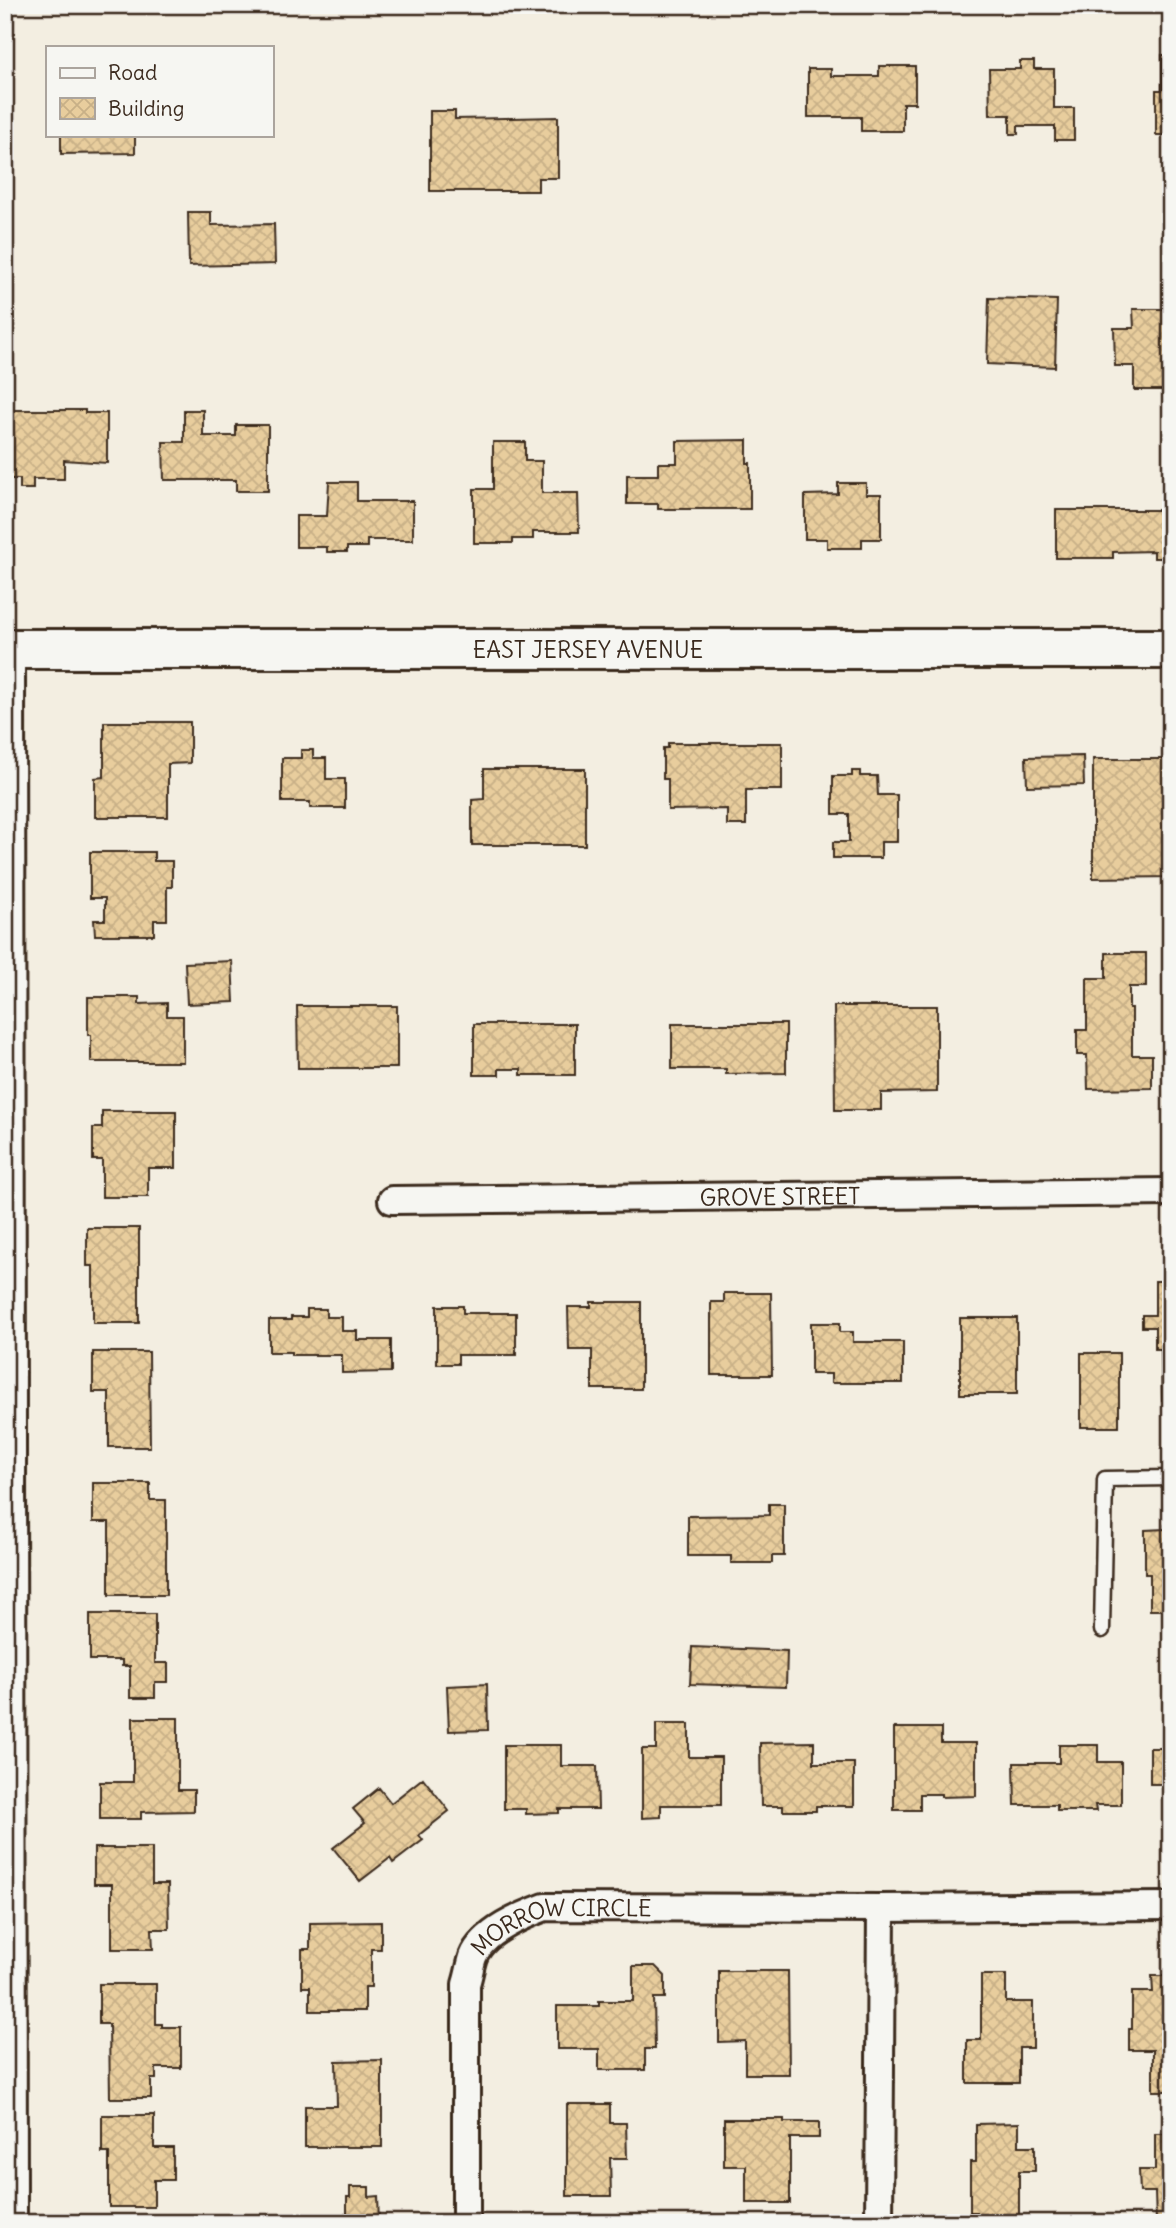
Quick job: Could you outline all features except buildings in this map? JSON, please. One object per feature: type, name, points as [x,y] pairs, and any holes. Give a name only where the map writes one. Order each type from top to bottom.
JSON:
[{"type":"street","name":"EAST JERSEY AVENUE","points":[[8,649],[1171,649]]},
{"type":"street","points":[[8,649],[13,2223]]},
{"type":"street","name":"GROVE STREET","points":[[392,1200],[1171,1192]]},
{"type":"street","name":"MORROW CIRCLE","points":[[466,2223],[466,1984],[474,1954],[493,1934],[513,1919],[545,1907],[881,1909],[1171,1906]]},
{"type":"street","points":[[879,2223],[881,1909]]},
{"type":"lane","points":[[1102,1630],[1105,1479],[1171,1478]]}]
